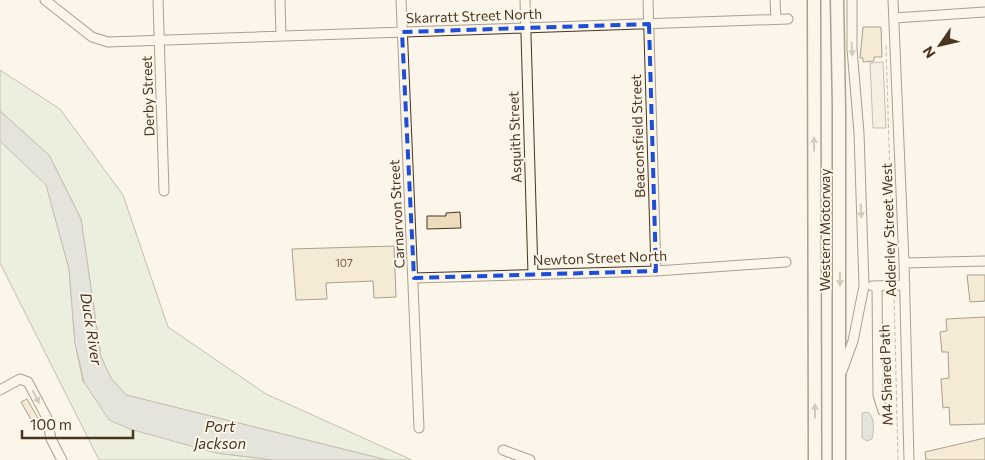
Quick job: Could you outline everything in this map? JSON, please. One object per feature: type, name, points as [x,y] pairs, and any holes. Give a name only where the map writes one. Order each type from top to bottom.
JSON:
[{"type":"highway","name":"Western Motorway","points":[[814,0],[815,460]]},
{"type":"highway","name":"Western Motorway","points":[[837,0],[839,460]]},
{"type":"street","name":"Skarratt Street North","points":[[44,0],[92,37],[108,42],[788,19]]},
{"type":"street","name":"Derby Street","points":[[158,0],[164,191]]},
{"type":"street","points":[[280,0],[281,36]]},
{"type":"street","name":"Carnarvon Street","points":[[402,0],[419,428]]},
{"type":"street","name":"Asquith Street","points":[[525,0],[533,274]]},
{"type":"street","name":"Beaconsfield Street","points":[[648,0],[656,271]]},
{"type":"street","points":[[775,0],[776,19]]},
{"type":"street","points":[[840,375],[853,341],[864,286],[852,0]]},
{"type":"street","name":"Adderley Street West","points":[[893,0],[905,285],[909,460]]},
{"type":"street","points":[[894,18],[985,12]]},
{"type":"street","points":[[904,264],[985,260]]},
{"type":"street","name":"Newton Street North","points":[[414,278],[656,271],[786,262]]},
{"type":"street","points":[[864,286],[905,285]]},
{"type":"street","points":[[877,286],[873,395],[882,410]]},
{"type":"street","points":[[0,390],[20,379],[28,382],[47,418],[51,439],[62,460]]},
{"type":"street","points":[[503,450],[530,460]]},
{"type":"path","name":"M4 Shared Path","points":[[886,40],[898,460]]},
{"type":"highlighted area","points":[[649,24],[656,271],[414,278],[402,32]]},
{"type":"green space","points":[[0,70],[60,109],[123,195],[168,327],[266,394],[412,460],[387,460],[126,395],[111,378],[101,357],[81,219],[49,155],[0,111]]},
{"type":"green space","points":[[0,141],[46,184],[69,269],[75,343],[83,382],[216,453],[273,460],[99,460],[0,263]]},
{"type":"shaded area","points":[[883,62],[886,128],[873,128],[870,63]]},
{"type":"water","name":"Port Jackson","points":[[0,111],[49,155],[81,219],[101,357],[111,378],[126,395],[387,460],[273,460],[216,453],[130,429],[109,420],[84,382],[75,343],[69,269],[46,185],[0,141]]},
{"type":"water","points":[[868,412],[872,417],[873,428],[872,439],[867,441],[862,438],[862,413]]},
{"type":"building","points":[[863,27],[881,27],[882,57],[874,57],[874,61],[863,62],[863,58],[860,58]]},
{"type":"building","points":[[460,212],[461,228],[427,229],[427,216],[446,216],[446,213]]},
{"type":"building","points":[[394,246],[396,297],[374,298],[373,281],[326,283],[327,299],[296,300],[292,249]]},
{"type":"building","points":[[967,275],[985,275],[985,301],[970,302]]},
{"type":"building","points":[[985,317],[985,424],[950,425],[949,407],[943,408],[941,379],[949,378],[948,352],[942,352],[940,332],[947,331],[946,319]]},
{"type":"building","points":[[27,399],[39,420],[33,423],[21,402]]},
{"type":"building","points":[[985,438],[985,460],[926,460],[925,452]]},
{"type":"water label","name":"Duck River","points":[[91,329]]}]
